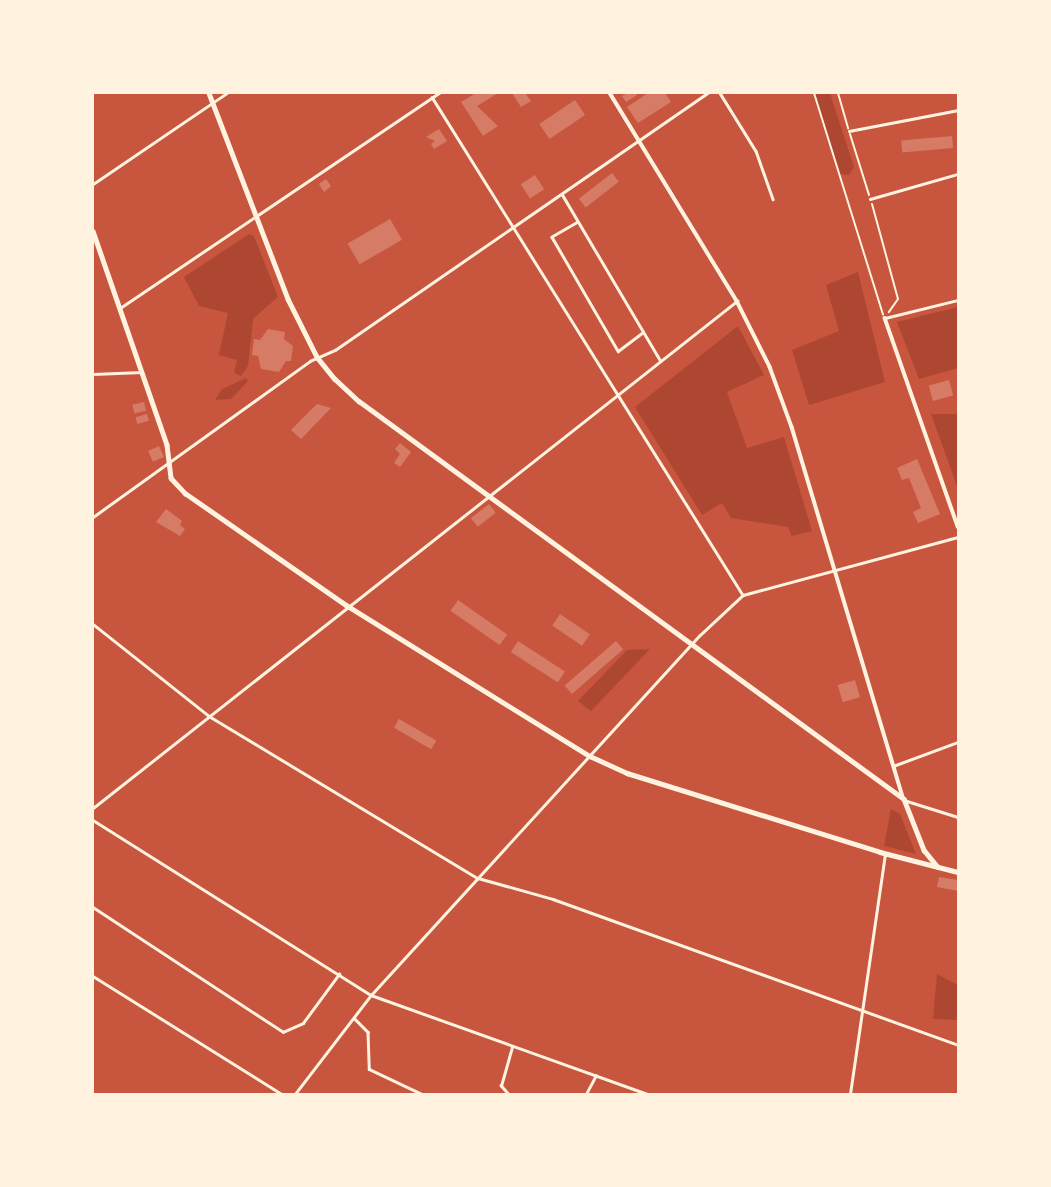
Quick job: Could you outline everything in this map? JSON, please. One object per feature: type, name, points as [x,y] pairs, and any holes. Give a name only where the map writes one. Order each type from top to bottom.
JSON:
[{"type":"main road","points":[[209,93],[279,279],[317,357],[359,401],[904,799]]},
{"type":"main road","points":[[610,93],[737,301],[770,367],[792,427],[833,573],[904,799],[924,850],[938,867]]},
{"type":"main road","points":[[93,232],[143,372],[171,463],[171,478],[185,493],[346,605],[590,756],[627,773],[885,854],[958,872]]},
{"type":"main road","points":[[885,318],[958,527]]},
{"type":"street","points":[[93,184],[227,93]]},
{"type":"street","points":[[120,308],[439,93]]},
{"type":"street","points":[[93,517],[317,357],[335,350],[707,93]]},
{"type":"street","points":[[720,93],[756,151],[773,199]]},
{"type":"street","points":[[432,97],[743,595]]},
{"type":"street","points":[[849,131],[958,110]]},
{"type":"street","points":[[870,200],[958,174]]},
{"type":"street","points":[[562,193],[660,360]]},
{"type":"street","points":[[579,222],[552,237],[618,351],[643,332]]},
{"type":"street","points":[[885,318],[958,300]]},
{"type":"street","points":[[93,808],[346,605],[737,301]]},
{"type":"street","points":[[93,374],[143,372]]},
{"type":"street","points":[[295,1094],[371,995],[693,643],[743,595],[833,573],[958,537]]},
{"type":"street","points":[[93,624],[209,716],[478,878],[553,899],[958,1045]]},
{"type":"street","points":[[893,766],[958,742]]},
{"type":"street","points":[[904,799],[958,817]]},
{"type":"street","points":[[93,820],[371,995],[648,1094]]},
{"type":"street","points":[[850,1094],[885,854]]},
{"type":"street","points":[[93,907],[283,1032],[303,1023],[339,974]]},
{"type":"street","points":[[93,976],[282,1094]]},
{"type":"street","points":[[354,1018],[368,1032],[369,1069],[422,1094]]},
{"type":"street","points":[[508,1094],[501,1086],[512,1047]]},
{"type":"street","points":[[586,1094],[596,1075]]},
{"type":"path","points":[[814,93],[885,318]]},
{"type":"path","points":[[838,93],[898,299],[885,318]]},
{"type":"shaded area","points":[[815,93],[830,93],[854,167],[849,175],[840,174]]},
{"type":"shaded area","points":[[249,234],[254,236],[278,297],[253,319],[248,366],[241,376],[234,373],[237,360],[219,355],[228,313],[199,306],[184,277]]},
{"type":"shaded area","points":[[858,272],[885,382],[809,405],[792,350],[839,331],[826,285]]},
{"type":"shaded area","points":[[958,307],[958,368],[919,379],[897,322]]},
{"type":"shaded area","points":[[738,326],[764,375],[727,392],[747,448],[784,437],[812,531],[792,536],[788,527],[731,518],[722,503],[702,515],[635,407]]},
{"type":"shaded area","points":[[246,378],[248,381],[231,399],[215,400],[222,389]]},
{"type":"shaded area","points":[[931,414],[958,414],[958,489]]},
{"type":"shaded area","points":[[650,649],[591,711],[578,701],[627,650]]},
{"type":"shaded area","points":[[891,809],[900,814],[916,854],[884,846]]},
{"type":"shaded area","points":[[937,974],[958,985],[958,1020],[933,1019]]},
{"type":"building","points":[[476,93],[498,93],[477,106],[498,126],[483,136],[461,102]]},
{"type":"building","points":[[512,93],[525,93],[531,101],[521,107]]},
{"type":"building","points":[[628,93],[637,95],[626,102],[622,96]]},
{"type":"building","points":[[648,93],[665,93],[671,102],[638,123],[627,107]]},
{"type":"building","points":[[575,100],[585,115],[549,139],[539,124]]},
{"type":"building","points":[[439,129],[447,141],[434,149],[431,144],[435,141],[426,137]]},
{"type":"building","points":[[952,136],[953,148],[902,152],[901,140]]},
{"type":"building","points":[[612,173],[619,182],[586,208],[579,199]]},
{"type":"building","points":[[535,175],[544,189],[530,199],[521,184]]},
{"type":"building","points":[[326,179],[331,186],[324,192],[319,184]]},
{"type":"building","points":[[390,219],[402,240],[360,264],[348,244]]},
{"type":"building","points":[[268,329],[285,332],[284,339],[293,346],[291,361],[286,361],[279,372],[261,369],[258,356],[252,355],[254,339],[260,340]]},
{"type":"building","points":[[949,380],[953,395],[933,401],[929,385]]},
{"type":"building","points":[[144,402],[146,411],[134,413],[132,405]]},
{"type":"building","points":[[317,404],[331,408],[301,439],[291,430]]},
{"type":"building","points":[[147,414],[149,421],[137,424],[135,417]]},
{"type":"building","points":[[400,443],[411,452],[400,467],[394,463],[400,454],[395,449]]},
{"type":"building","points":[[159,446],[164,457],[153,462],[148,451]]},
{"type":"building","points":[[917,459],[940,514],[918,523],[913,512],[921,508],[909,478],[902,480],[897,468]]},
{"type":"building","points":[[489,504],[496,513],[478,527],[471,518]]},
{"type":"building","points":[[166,509],[182,521],[180,525],[185,529],[180,536],[156,522]]},
{"type":"building","points":[[458,600],[507,634],[500,645],[451,611]]},
{"type":"building","points":[[560,614],[590,634],[582,646],[552,626]]},
{"type":"building","points":[[518,641],[565,671],[558,682],[511,652]]},
{"type":"building","points":[[616,641],[623,649],[572,694],[565,686]]},
{"type":"building","points":[[855,680],[860,697],[843,702],[838,685]]},
{"type":"building","points":[[399,719],[436,740],[431,749],[394,728]]},
{"type":"building","points":[[939,877],[958,880],[958,891],[937,887]]}]
